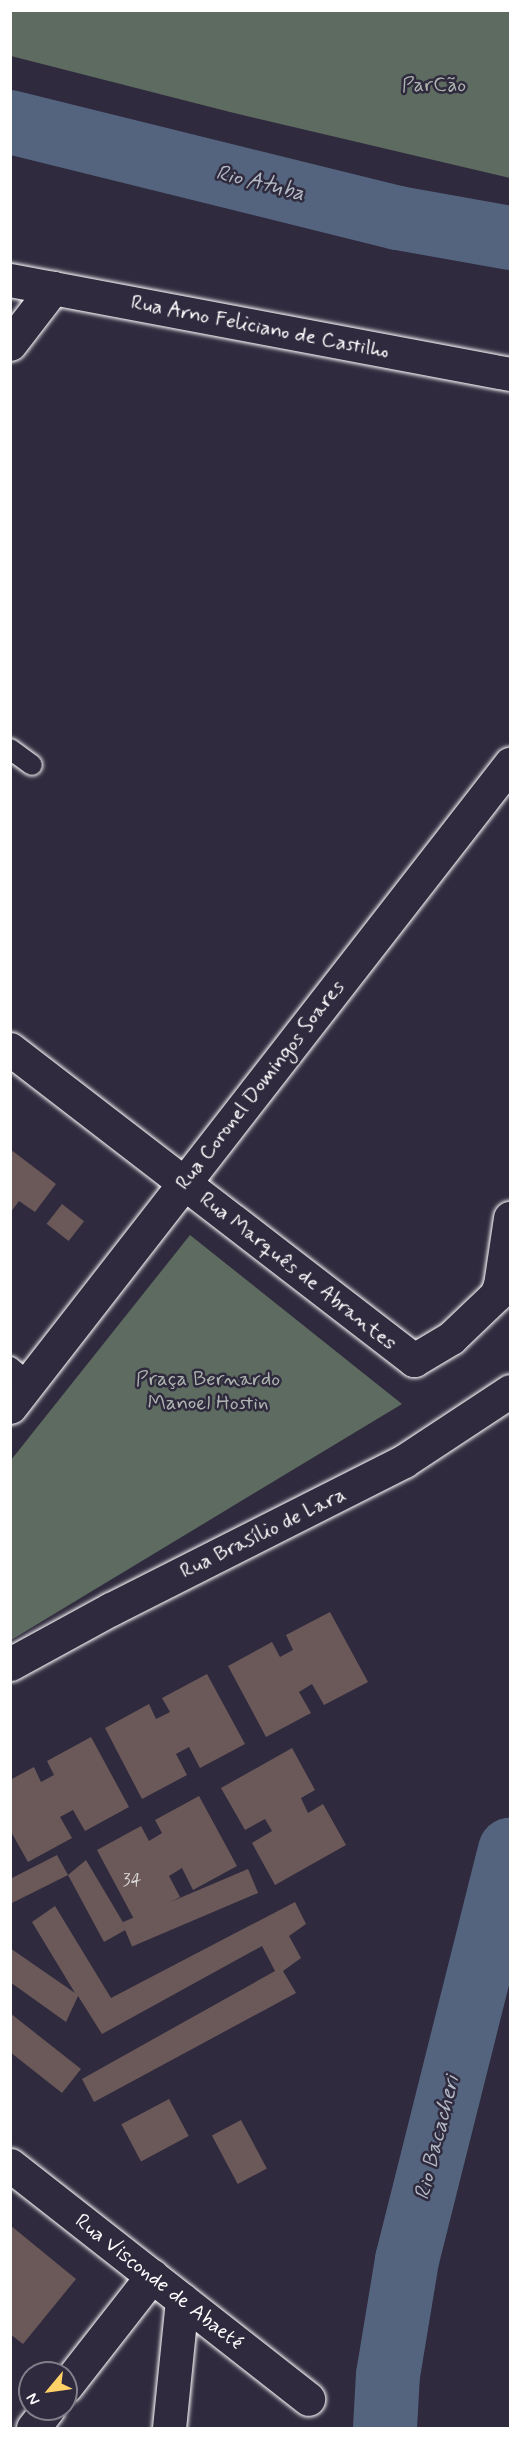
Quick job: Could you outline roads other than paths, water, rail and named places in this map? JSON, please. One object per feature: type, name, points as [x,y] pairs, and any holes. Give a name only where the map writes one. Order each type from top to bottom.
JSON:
[{"type":"street","name":"Rua Arno Feliciano de Castilho","points":[[10,280],[510,374]]},
{"type":"street","points":[[10,344],[53,288]]},
{"type":"street","name":"Rua Coronel Domingos Soares","points":[[17,1385],[184,1183],[510,764]]},
{"type":"street","name":"Rua Marquês de Abrantes","points":[[10,1049],[414,1360],[451,1338],[496,1295],[500,1285],[510,1218]]},
{"type":"street","name":"Rua Brasílio de Lara","points":[[10,1664],[111,1609],[404,1461],[510,1391]]},
{"type":"street","name":"Rua Visconde de Abaeté","points":[[10,2165],[308,2399]]},
{"type":"street","points":[[78,2371],[152,2276]]},
{"type":"street","points":[[169,2428],[182,2300]]},
{"type":"lane","points":[[10,749],[32,765]]},
{"type":"waterway","name":"Rio Atuba","points":[[10,122],[398,218],[510,238]]},
{"type":"waterway","name":"Rio Bacacheri","points":[[385,2428],[388,2375],[407,2260],[510,1850]]},
{"type":"park label","name":"ParCão","points":[[434,85]]},
{"type":"park label","name":"Praça Bernardo Manoel Hostin","points":[[208,1391]]}]
